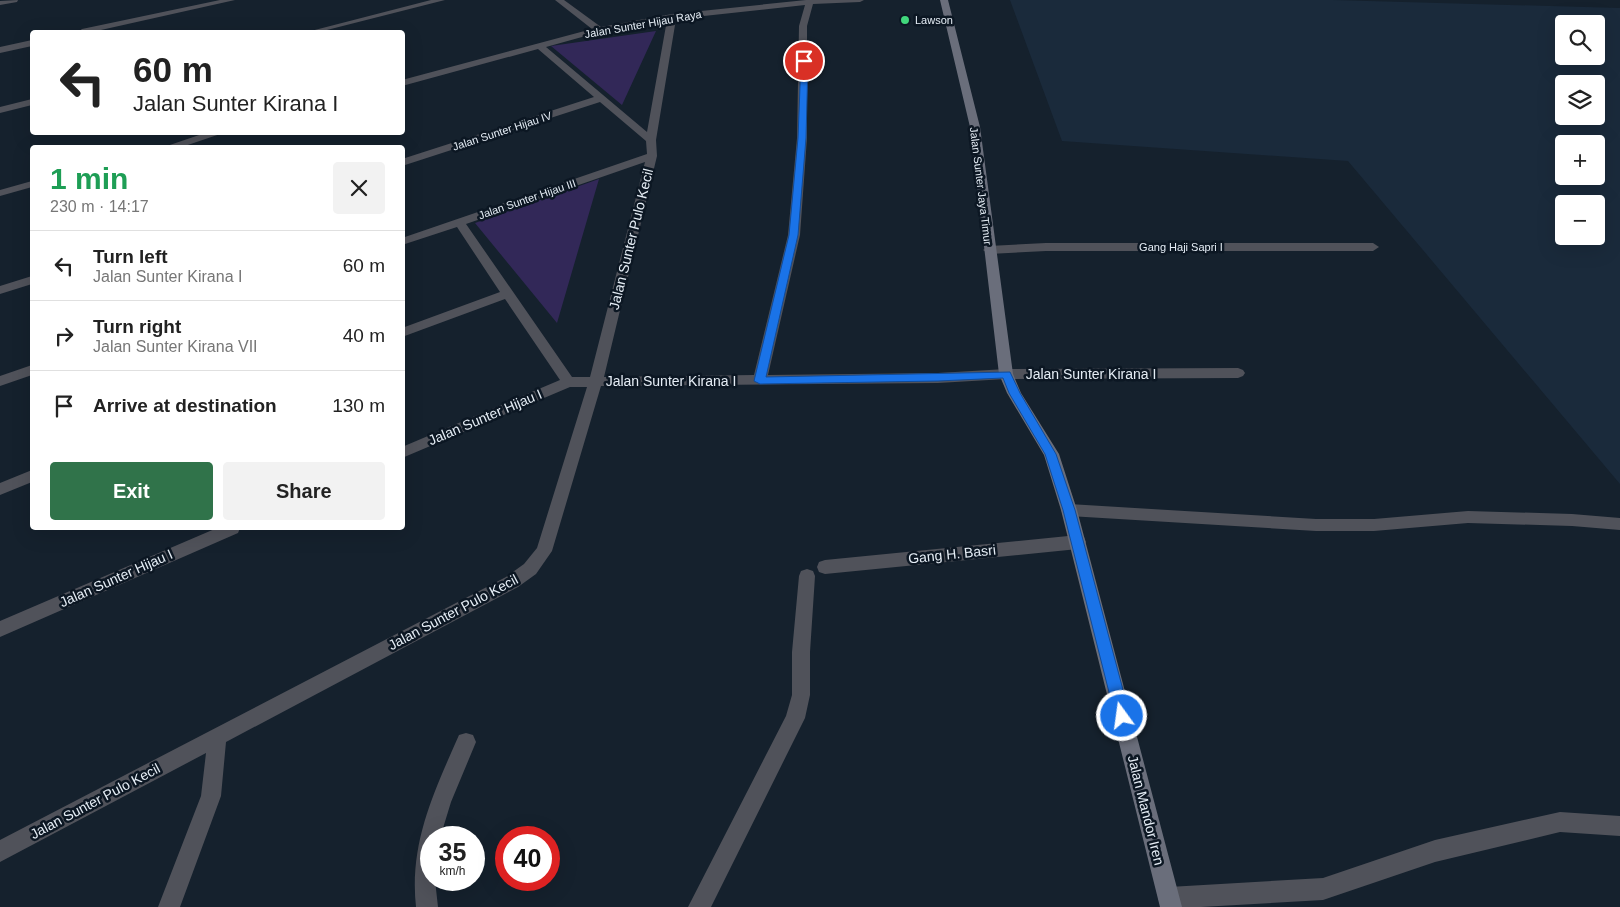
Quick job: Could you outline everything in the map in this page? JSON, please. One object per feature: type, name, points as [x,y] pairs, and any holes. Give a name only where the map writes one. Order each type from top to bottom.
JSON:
[{"type":"street","points":[[0,3],[14,0]]},
{"type":"street","points":[[91,30],[231,0]]},
{"type":"street","points":[[319,30],[441,0]]},
{"type":"street","points":[[558,0],[599,30]]},
{"type":"street","name":"Jalan Sunter Hijau Raya","points":[[405,82],[599,30],[672,17],[810,1],[860,0]]},
{"type":"street","name":"Jalan Sunter Jaya Timur","points":[[944,0],[974,128],[1006,374]]},
{"type":"street","points":[[760,381],[794,235],[802,138],[803,26],[810,1]]},
{"type":"street","name":"Jalan Sunter Pulo Kecil","points":[[0,850],[503,587],[530,569],[544,551],[596,381],[652,156],[651,140],[672,17]]},
{"type":"street","points":[[0,50],[30,43]]},
{"type":"street","points":[[539,46],[651,140]]},
{"type":"street","name":"Jalan Sunter Hijau IV","points":[[405,163],[602,98]]},
{"type":"street","points":[[0,110],[30,102]]},
{"type":"street","points":[[176,145],[211,135]]},
{"type":"street","name":"Jalan Sunter Hijau III","points":[[405,241],[652,156]]},
{"type":"street","points":[[0,193],[30,185]]},
{"type":"street","points":[[459,222],[568,382]]},
{"type":"street","name":"Gang Haji Sapri I","points":[[989,250],[1046,247],[1373,247]]},
{"type":"street","points":[[0,290],[30,281]]},
{"type":"street","points":[[405,332],[509,293]]},
{"type":"street","points":[[0,381],[30,371]]},
{"type":"street","name":"Jalan Sunter Kirana I","points":[[568,382],[760,381],[938,378],[1006,374],[1051,376],[1238,372]]},
{"type":"street","name":"Jalan Mandor Iren","points":[[1006,374],[1014,393],[1051,454],[1069,510],[1170,903]]},
{"type":"street","name":"Jalan Sunter Hijau I","points":[[405,452],[568,382]]},
{"type":"street","points":[[0,489],[30,477]]},
{"type":"street","points":[[1069,510],[1316,525],[1374,525],[1468,517],[1572,520],[1620,524]]},
{"type":"street","name":"Jalan Sunter Hijau I","points":[[0,629],[227,530]]},
{"type":"street","name":"Gang H. Basri","points":[[825,567],[1078,542]]},
{"type":"street","points":[[699,907],[795,718],[801,695],[801,652],[807,576]]},
{"type":"street","points":[[170,907],[211,796],[216,737]]},
{"type":"street","points":[[428,907],[426,899],[426,856],[434,819],[466,742]]},
{"type":"street","points":[[1170,903],[1323,889],[1435,851],[1560,822],[1620,826]]},
{"type":"shaded area","points":[[1010,0],[1333,0],[1620,8],[1620,484],[1348,161],[1062,141]]},
{"type":"shaded area","points":[[656,31],[622,105],[551,46]]},
{"type":"shaded area","points":[[599,179],[557,323],[475,223]]},
{"type":"place","name":"Lawson","points":[[905,20]]},
{"type":"route","points":[[804,61],[802,138],[794,235],[760,381],[938,378],[1006,374],[1014,393],[1051,454],[1069,510],[1122,716]]}]
